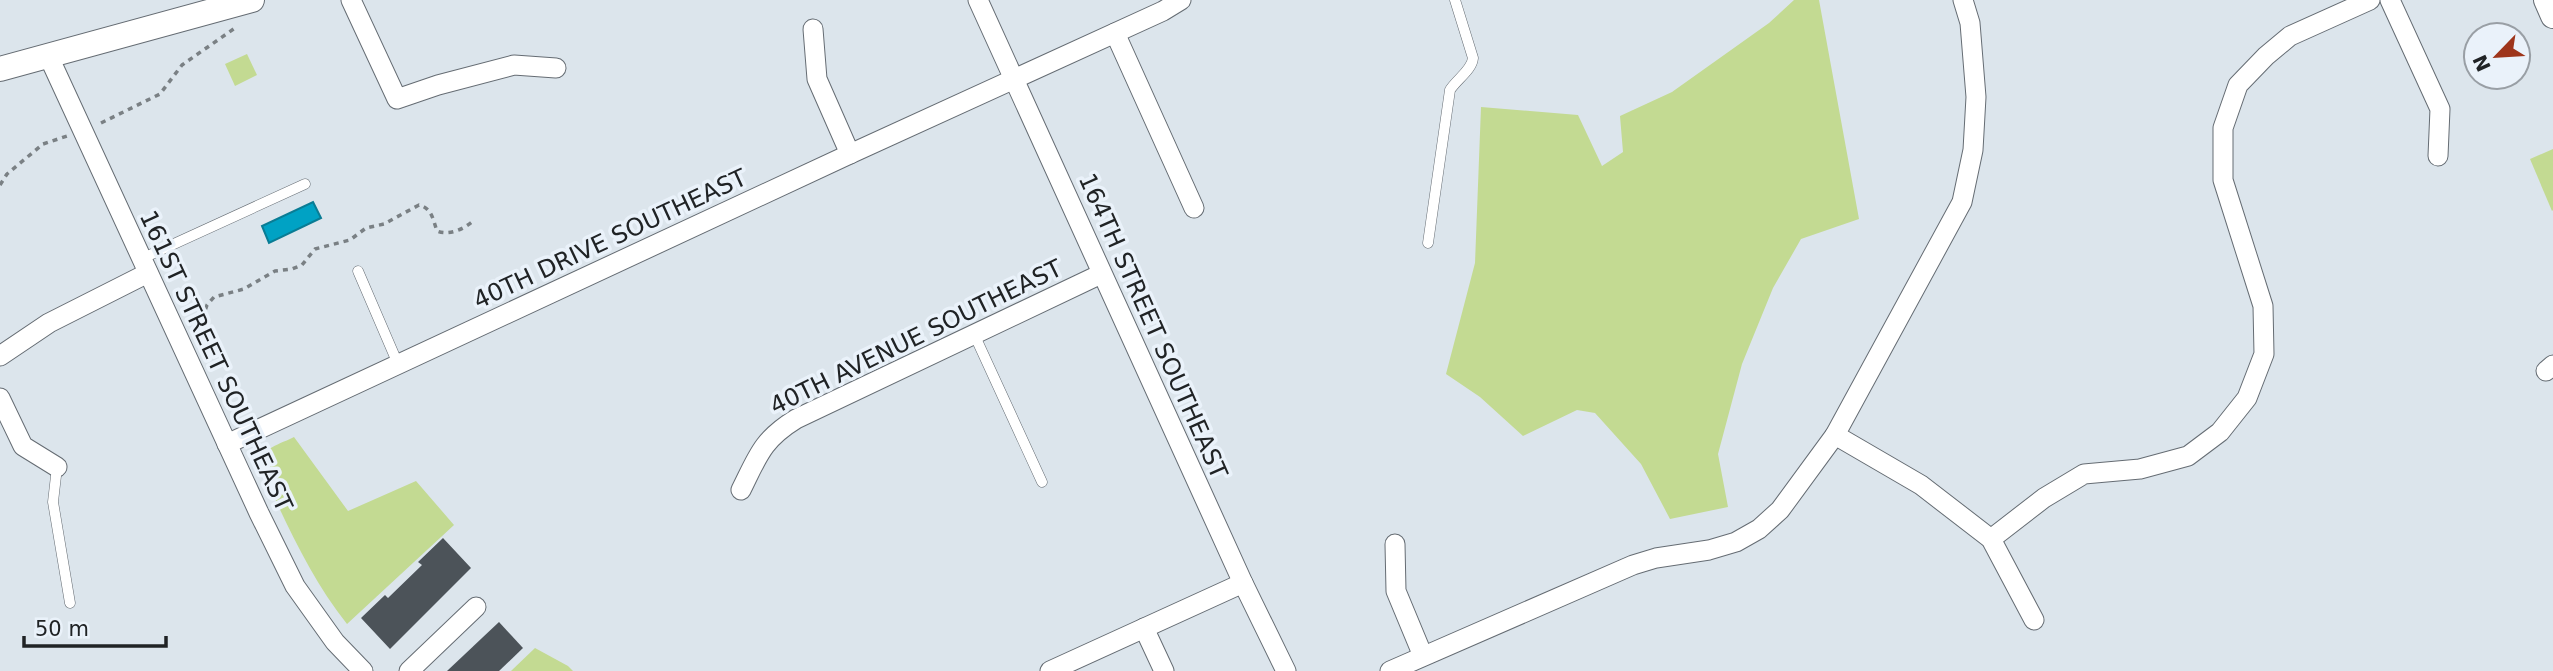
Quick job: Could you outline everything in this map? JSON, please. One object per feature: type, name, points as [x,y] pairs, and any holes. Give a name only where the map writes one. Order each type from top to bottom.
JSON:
[{"type":"street","points":[[351,0],[397,99],[514,65],[556,68]]},
{"type":"street","name":"164TH STREET SOUTHEAST","points":[[978,0],[1101,274],[1286,671]]},
{"type":"street","name":"40TH DRIVE SOUTHEAST","points":[[227,444],[1163,11],[1181,0]]},
{"type":"street","points":[[1390,671],[1633,565],[1737,542],[1759,529],[1780,510],[1835,435],[1962,202],[1973,150],[1976,97],[1970,23],[1963,0]]},
{"type":"street","points":[[1991,539],[2044,498],[2084,474],[2140,469],[2188,456],[2220,432],[2247,398],[2264,354],[2263,306],[2222,180],[2222,128],[2238,85],[2266,56],[2290,36],[2370,0]]},
{"type":"street","points":[[2390,0],[2440,109],[2438,156]]},
{"type":"street","points":[[2546,0],[2553,16]]},
{"type":"street","points":[[0,69],[247,1]]},
{"type":"street","points":[[813,29],[817,79],[850,154]]},
{"type":"street","points":[[1115,33],[1194,208]]},
{"type":"street","name":"161ST STREET SOUTHEAST","points":[[48,55],[295,586],[335,642],[363,671]]},
{"type":"street","points":[[0,356],[49,323],[145,266]]},
{"type":"street","name":"40TH AVENUE SOUTHEAST","points":[[741,491],[759,453],[774,432],[796,419],[1101,274]]},
{"type":"street","points":[[0,398],[23,446],[57,467]]},
{"type":"street","points":[[1835,435],[1921,485],[1991,539],[2034,620]]},
{"type":"street","points":[[1395,544],[1396,591],[1423,656]]},
{"type":"street","points":[[1051,671],[1243,583]]},
{"type":"street","points":[[409,671],[476,607]]},
{"type":"street","points":[[1144,628],[1164,671]]},
{"type":"lane","points":[[1429,243],[1450,90],[1472,65],[1473,58],[1455,0]]},
{"type":"lane","points":[[145,266],[305,184]]},
{"type":"lane","points":[[358,271],[398,364]]},
{"type":"lane","points":[[974,334],[1042,482]]},
{"type":"lane","points":[[57,467],[53,502],[70,603]]},
{"type":"path","points":[[0,185],[7,174],[43,144],[83,131],[160,94],[182,65],[234,28],[245,24],[247,1]]},
{"type":"path","points":[[190,364],[221,347],[204,326],[203,317],[207,305],[214,297],[244,289],[275,271],[302,265],[315,250],[350,240],[366,228],[384,224],[419,205],[426,207],[437,231],[442,233],[450,233],[468,226],[473,221]]},
{"type":"green space","points":[[1794,0],[1819,0],[1859,219],[1801,239],[1773,288],[1742,364],[1718,454],[1728,507],[1670,519],[1641,464],[1595,413],[1577,410],[1523,436],[1480,397],[1446,374],[1475,263],[1481,107],[1578,115],[1602,166],[1623,152],[1620,116],[1672,92],[1769,23]]},
{"type":"green space","points":[[247,54],[257,75],[235,86],[225,64]]},
{"type":"green space","points":[[2553,149],[2553,210],[2552,211],[2530,159]]},
{"type":"green space","points":[[294,437],[348,511],[416,481],[454,525],[347,624],[310,568],[260,467],[267,451]]},
{"type":"green space","points":[[535,648],[568,666],[573,671],[511,671]]},
{"type":"water","points":[[313,202],[321,218],[269,243],[262,226]]},
{"type":"building","points":[[443,538],[471,568],[390,649],[361,618],[385,595],[388,598],[422,565],[418,562]]},
{"type":"building","points":[[499,622],[523,648],[499,671],[447,671]]}]
